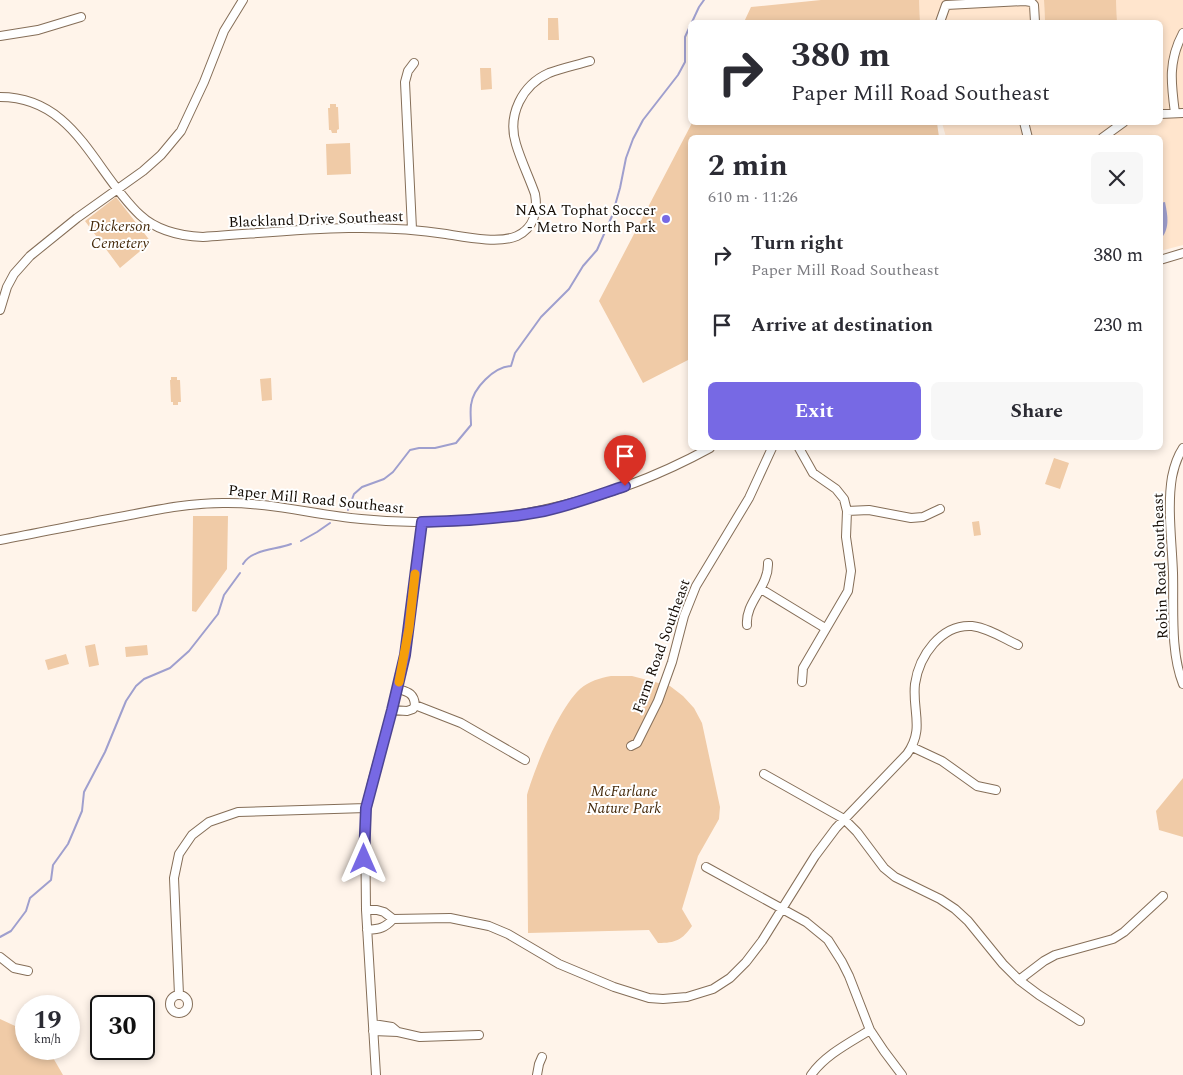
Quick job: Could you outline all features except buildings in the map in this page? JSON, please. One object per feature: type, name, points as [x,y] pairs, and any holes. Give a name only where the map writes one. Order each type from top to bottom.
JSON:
[{"type":"street","points":[[0,310],[7,287],[14,274],[30,256],[77,218],[143,171],[161,155],[181,131],[204,82],[224,31],[232,15],[243,0]]},
{"type":"street","points":[[941,20],[946,5],[1025,1],[1030,2],[1034,6],[1036,20]]},
{"type":"street","points":[[0,36],[38,30],[81,17]]},
{"type":"street","points":[[1163,114],[1179,113],[1172,66],[1178,43],[1183,33]]},
{"type":"street","name":"Blackland Drive Southeast","points":[[0,97],[20,98],[44,107],[60,117],[81,140],[141,216],[166,231],[189,237],[392,227],[499,239],[516,236],[529,227],[535,215],[537,202],[515,142],[513,130],[516,107],[529,86],[543,77],[590,61]]},
{"type":"street","points":[[412,229],[405,82],[408,71],[414,63]]},
{"type":"street","points":[[1106,135],[1120,125]]},
{"type":"street","points":[[1163,259],[1183,254]]},
{"type":"street","name":"Robin Road Southeast","points":[[1183,448],[1172,477],[1171,507],[1176,649],[1178,667],[1183,684]]},
{"type":"street","name":"Paper Mill Road Southeast","points":[[0,540],[169,508],[212,503],[252,505],[361,519],[422,522],[487,519],[546,511],[579,502],[635,483],[706,450]]},
{"type":"street","name":"Farm Road Southeast","points":[[631,746],[637,742],[658,701],[672,662],[684,616],[696,586],[749,498],[771,450]]},
{"type":"street","points":[[800,450],[813,473],[840,493],[848,511],[846,537],[851,571],[850,585],[803,668],[802,682]]},
{"type":"street","points":[[848,511],[869,510],[911,518],[924,517],[940,509]]},
{"type":"street","points":[[376,1075],[366,910],[364,842],[366,808],[398,689],[409,628],[422,522]]},
{"type":"street","points":[[747,625],[748,611],[768,575],[768,563]]},
{"type":"street","points":[[761,590],[825,628]]},
{"type":"street","points":[[965,617],[966,626]]},
{"type":"street","points":[[366,910],[384,912],[393,919],[450,918],[489,926],[508,934],[559,964],[594,979],[649,998],[687,997],[713,989],[730,978],[746,962],[815,856],[844,819],[912,748],[918,724],[915,682],[931,646],[936,640],[950,631],[966,626],[988,630],[1018,645]]},
{"type":"street","points":[[398,689],[411,694],[415,698],[416,705]]},
{"type":"street","points":[[392,710],[407,711],[413,709],[416,705]]},
{"type":"street","points":[[416,705],[461,723],[525,760]]},
{"type":"street","points":[[912,748],[942,761],[977,786],[996,790]]},
{"type":"street","points":[[764,774],[844,819],[857,832],[884,868],[895,877],[940,899],[955,910],[968,921],[1003,964],[1019,980],[1039,995],[1080,1020]]},
{"type":"street","points":[[179,995],[174,878],[179,854],[192,835],[215,819],[238,812],[366,808]]},
{"type":"street","points":[[706,867],[819,931],[835,950],[849,976],[870,1030],[902,1075]]},
{"type":"street","points":[[1019,980],[1055,955],[1113,939],[1124,932],[1163,896]]},
{"type":"street","points":[[367,930],[379,930],[386,927],[393,919]]},
{"type":"street","points":[[0,957],[14,968],[28,971]]},
{"type":"street","points":[[373,1028],[420,1037],[479,1035]]},
{"type":"street","points":[[811,1075],[832,1054],[870,1030]]},
{"type":"street","points":[[537,1075],[542,1057]]},
{"type":"shaded area","points":[[919,0],[1044,0],[1045,20],[920,20]]},
{"type":"shaded area","points":[[1116,0],[1183,0],[1183,245],[1163,250],[1163,135],[945,135],[943,125],[1163,125],[1163,20],[1117,20]]},
{"type":"green space","points":[[821,0],[919,0],[920,20],[745,20],[751,7]]},
{"type":"green space","points":[[1044,0],[1116,0],[1117,20],[1045,20]]},
{"type":"green space","points":[[548,18],[558,18],[559,40],[548,40]]},
{"type":"green space","points":[[480,68],[491,68],[492,89],[481,90]]},
{"type":"green space","points":[[330,104],[336,104],[336,107],[338,107],[339,129],[337,133],[332,133],[329,130],[328,108],[330,108]]},
{"type":"green space","name":"NASA Tophat Soccer - Metro North Park","points":[[691,125],[937,125],[939,135],[688,135],[688,360],[643,383],[599,301]]},
{"type":"green space","points":[[350,143],[351,174],[327,175],[326,144]]},
{"type":"green space","name":"Dickerson Cemetery","points":[[116,197],[151,242],[120,268],[85,221]]},
{"type":"green space","points":[[171,377],[177,377],[177,380],[180,380],[181,402],[178,402],[178,405],[173,405],[173,402],[171,402]]},
{"type":"green space","points":[[271,378],[272,400],[262,401],[260,379]]},
{"type":"green space","points":[[1054,458],[1069,463],[1060,489],[1045,484]]},
{"type":"green space","points":[[193,516],[228,516],[227,569],[196,612],[192,611]]},
{"type":"green space","points":[[979,521],[981,535],[974,536],[972,522]]},
{"type":"green space","points":[[95,644],[99,665],[89,667],[85,646]]},
{"type":"green space","points":[[147,645],[148,655],[126,657],[125,647]]},
{"type":"green space","points":[[66,654],[69,664],[48,670],[45,660]]},
{"type":"green space","name":"McFarlane Nature Park","points":[[611,676],[632,676],[670,686],[694,708],[702,723],[720,807],[719,819],[698,856],[682,909],[692,926],[682,938],[674,941],[658,943],[649,930],[528,933],[527,795],[542,754],[556,724],[572,698],[587,684]]},
{"type":"green space","points":[[1183,778],[1183,837],[1159,830],[1156,811]]},
{"type":"green space","points":[[0,1019],[15,1026],[15,1060],[54,1060],[63,1075],[0,1075]]},
{"type":"water","points":[[1163,202],[1165,202],[1167,213],[1167,227],[1163,236]]},
{"type":"waterway","points":[[693,20],[704,0]]},
{"type":"waterway","points":[[348,510],[354,494],[362,487],[384,479],[393,472],[410,450],[435,448],[456,443],[471,425],[471,405],[480,385],[491,374],[504,367],[511,366],[515,353],[541,317],[569,289],[583,266],[597,250],[612,216],[626,158],[633,139],[643,120],[678,75],[685,62],[685,37],[688,30]]},
{"type":"waterway","points":[[301,541],[330,523]]},
{"type":"waterway","points":[[243,564],[252,555],[291,544]]},
{"type":"waterway","points":[[0,937],[11,931],[26,911],[30,898],[51,880],[53,865],[68,844],[82,811],[84,792],[105,752],[126,701],[136,686],[144,679],[170,668],[189,651],[218,614],[224,595],[240,573]]},
{"type":"slow traffic","points":[[399,682],[405,655],[415,574]]},
{"type":"place","name":"NASA Tophat Soccer - Metro North Park","points":[[666,219]]},
{"type":"route","points":[[364,859],[366,808],[398,689],[405,655],[422,522],[481,520],[535,513],[579,502],[625,486]]}]
